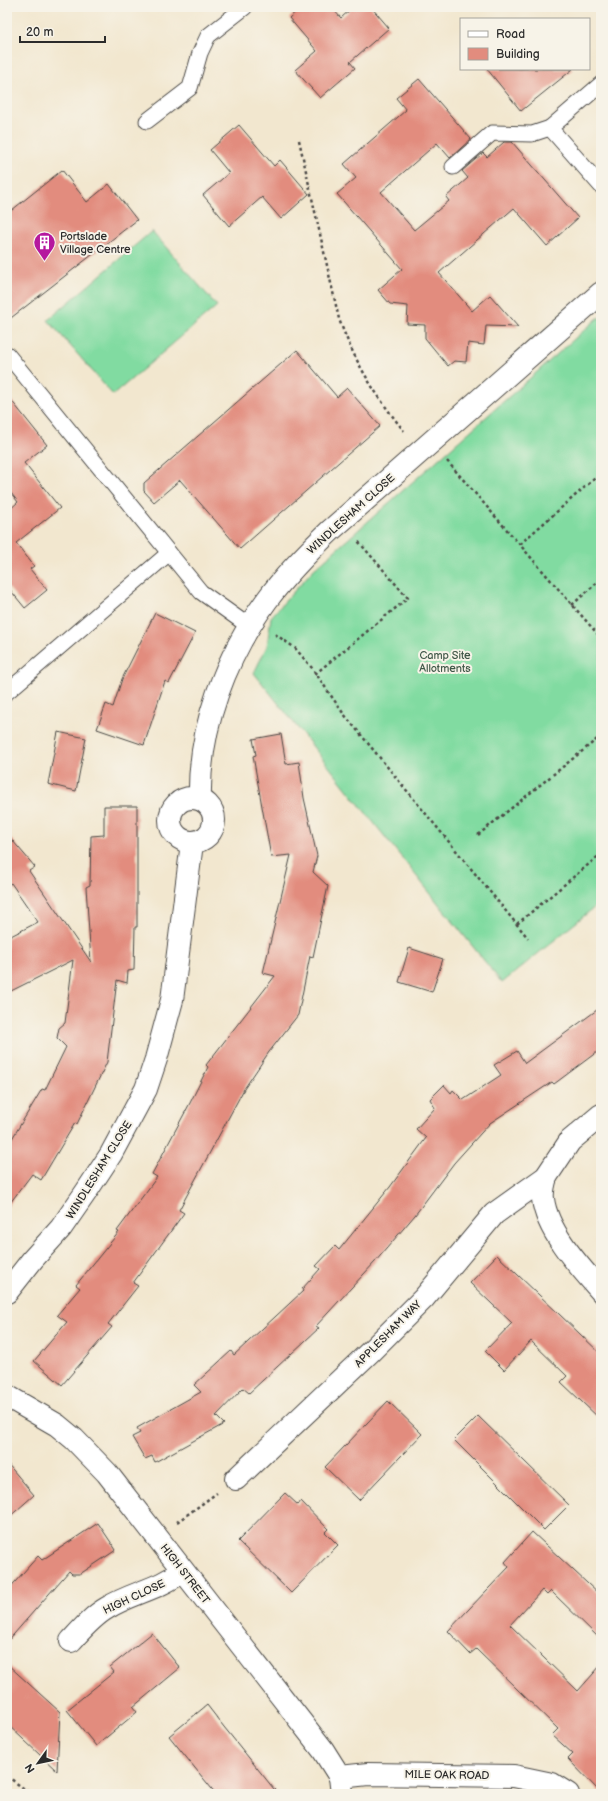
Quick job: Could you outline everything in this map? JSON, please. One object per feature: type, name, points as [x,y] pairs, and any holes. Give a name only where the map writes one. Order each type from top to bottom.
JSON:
[{"type":"street","name":"WINDLESHAM CLOSE","points":[[200,799],[199,775],[203,745],[226,671],[252,623],[267,600],[307,553],[601,293]]},
{"type":"street","points":[[192,797],[200,799],[210,807],[215,820],[214,827],[206,838],[192,843],[179,838],[174,833],[170,820],[171,813],[179,802],[192,797]]},
{"type":"street","name":"WINDLESHAM CLOSE","points":[[7,1292],[33,1259],[62,1228],[115,1148],[146,1089],[172,1000],[192,843]]},
{"type":"street","name":"APPLESHAM WAY","points":[[236,1479],[370,1352],[424,1298],[494,1214],[546,1177],[570,1141],[601,1115]]},
{"type":"street","points":[[546,1177],[543,1199],[550,1220],[572,1256],[601,1291]]},
{"type":"street","name":"HIGH STREET","points":[[7,1396],[57,1425],[74,1439],[107,1473],[323,1750],[341,1786]]},
{"type":"street","name":"HIGH CLOSE","points":[[71,1641],[97,1614],[108,1607],[165,1582],[182,1571]]},
{"type":"street","name":"MILE OAK ROAD","points":[[341,1786],[368,1774],[514,1776],[552,1784],[568,1794]]},
{"type":"lane","points":[[147,122],[190,88],[200,53],[208,36],[245,7]]},
{"type":"lane","points":[[453,167],[492,133],[532,134],[550,128],[601,84]]},
{"type":"lane","points":[[550,128],[601,186]]},
{"type":"lane","points":[[7,354],[202,592],[252,623]]},
{"type":"lane","points":[[7,692],[169,553]]},
{"type":"path","points":[[299,140],[317,212],[331,286],[347,341],[374,391],[520,544],[601,638]]},
{"type":"path","points":[[520,544],[601,473]]},
{"type":"path","points":[[315,674],[408,598],[357,540]]},
{"type":"path","points":[[572,604],[601,579]]},
{"type":"path","points":[[252,623],[295,648],[343,713],[528,938]]},
{"type":"path","points":[[598,634],[601,631]]},
{"type":"path","points":[[478,835],[601,736]]},
{"type":"path","points":[[517,924],[601,854]]},
{"type":"path","points":[[156,1536],[192,1512],[236,1479]]},
{"type":"path","points":[[7,1776],[31,1794]]},
{"type":"green space","points":[[152,231],[217,306],[113,395],[48,320]]},
{"type":"green space","name":"Camp Site Allotments","points":[[598,318],[601,318],[601,902],[502,983],[254,673],[267,646],[271,617],[313,570]]},
{"type":"building","points":[[301,7],[331,7],[341,18],[353,7],[371,7],[389,28],[350,62],[355,68],[320,98],[295,70],[317,51],[289,18]]},
{"type":"building","points":[[488,70],[572,70],[521,111]]},
{"type":"building","points":[[419,79],[471,139],[450,158],[437,143],[381,192],[414,230],[449,201],[446,197],[468,178],[462,171],[483,153],[487,157],[504,142],[512,142],[578,218],[547,246],[514,208],[439,273],[472,311],[490,295],[518,327],[486,326],[484,345],[468,343],[466,362],[454,361],[448,366],[425,338],[425,325],[407,324],[408,306],[390,304],[378,290],[402,269],[337,194],[356,178],[344,164],[406,110],[396,98]]},
{"type":"building","points":[[239,125],[274,166],[280,160],[309,194],[281,219],[262,197],[229,226],[203,195],[229,173],[210,150]]},
{"type":"building","name":"Portslade Village Centre","points":[[62,170],[87,202],[109,184],[137,220],[7,321],[7,214]]},
{"type":"building","points":[[297,350],[337,397],[347,388],[380,426],[240,549],[180,480],[154,502],[144,491],[144,483]]},
{"type":"building","points":[[7,395],[47,445],[24,463],[60,508],[16,543],[34,566],[30,569],[47,590],[25,608],[7,586],[7,512],[18,502],[7,488]]},
{"type":"building","points":[[155,613],[195,633],[169,683],[165,681],[144,745],[97,729],[106,704],[113,707],[122,679]]},
{"type":"building","points":[[58,732],[86,738],[76,791],[48,784]]},
{"type":"building","points":[[281,734],[286,764],[299,762],[304,798],[317,856],[313,872],[328,886],[313,957],[310,956],[298,1015],[269,1052],[244,1089],[179,1210],[184,1213],[133,1283],[138,1286],[108,1324],[112,1327],[62,1385],[34,1361],[67,1322],[57,1315],[80,1288],[76,1285],[119,1232],[117,1231],[157,1177],[152,1174],[208,1067],[206,1065],[275,976],[263,973],[291,855],[271,857],[253,756],[256,755],[253,739]]},
{"type":"building","points":[[104,806],[137,806],[137,927],[135,927],[134,970],[128,971],[127,983],[117,980],[107,1062],[77,1124],[75,1123],[41,1180],[32,1174],[7,1207],[7,1147],[42,1089],[45,1090],[66,1047],[57,1038],[59,1028],[65,1023],[73,960],[7,993],[7,938],[38,922],[11,883],[7,886],[7,834],[35,867],[29,871],[91,962],[86,887],[90,885],[91,836],[104,835]]},
{"type":"building","points":[[409,948],[443,959],[432,992],[399,982]]},
{"type":"building","points":[[601,1007],[601,1049],[554,1084],[552,1082],[490,1123],[454,1163],[415,1215],[375,1262],[316,1326],[319,1328],[249,1393],[243,1388],[216,1416],[224,1424],[155,1462],[152,1456],[145,1459],[132,1437],[140,1433],[137,1428],[201,1392],[194,1385],[231,1351],[234,1355],[303,1291],[302,1289],[320,1269],[316,1266],[335,1246],[339,1250],[390,1187],[426,1138],[416,1129],[435,1108],[430,1099],[444,1085],[451,1093],[453,1090],[463,1100],[501,1075],[494,1065],[517,1051],[525,1063]]},
{"type":"building","points":[[497,1255],[601,1354],[601,1420],[561,1382],[567,1376],[531,1341],[504,1370],[485,1351],[512,1323],[470,1283]]},
{"type":"building","points":[[388,1401],[422,1434],[359,1500],[325,1467]]},
{"type":"building","points":[[478,1416],[569,1505],[544,1530],[454,1440]]},
{"type":"building","points":[[7,1463],[34,1495],[7,1519]]},
{"type":"building","points":[[285,1493],[298,1505],[301,1501],[328,1529],[325,1532],[338,1545],[291,1593],[238,1541]]},
{"type":"building","points":[[98,1523],[116,1550],[80,1574],[72,1574],[69,1571],[7,1642],[7,1591],[38,1556],[42,1560]]},
{"type":"building","points":[[532,1532],[601,1596],[601,1640],[551,1591],[547,1595],[542,1590],[510,1625],[578,1691],[601,1665],[601,1793],[568,1759],[573,1754],[552,1735],[558,1729],[476,1649],[470,1654],[448,1631],[509,1567],[505,1562]]},
{"type":"building","points":[[152,1633],[180,1668],[133,1707],[137,1712],[96,1746],[67,1710],[114,1672],[110,1667]]},
{"type":"building","points":[[7,1664],[60,1712],[57,1771],[7,1724]]},
{"type":"building","points":[[207,1705],[278,1794],[216,1794],[169,1736]]},
{"type":"place","name":"Portslade Village Centre","points":[[45,262]]}]
